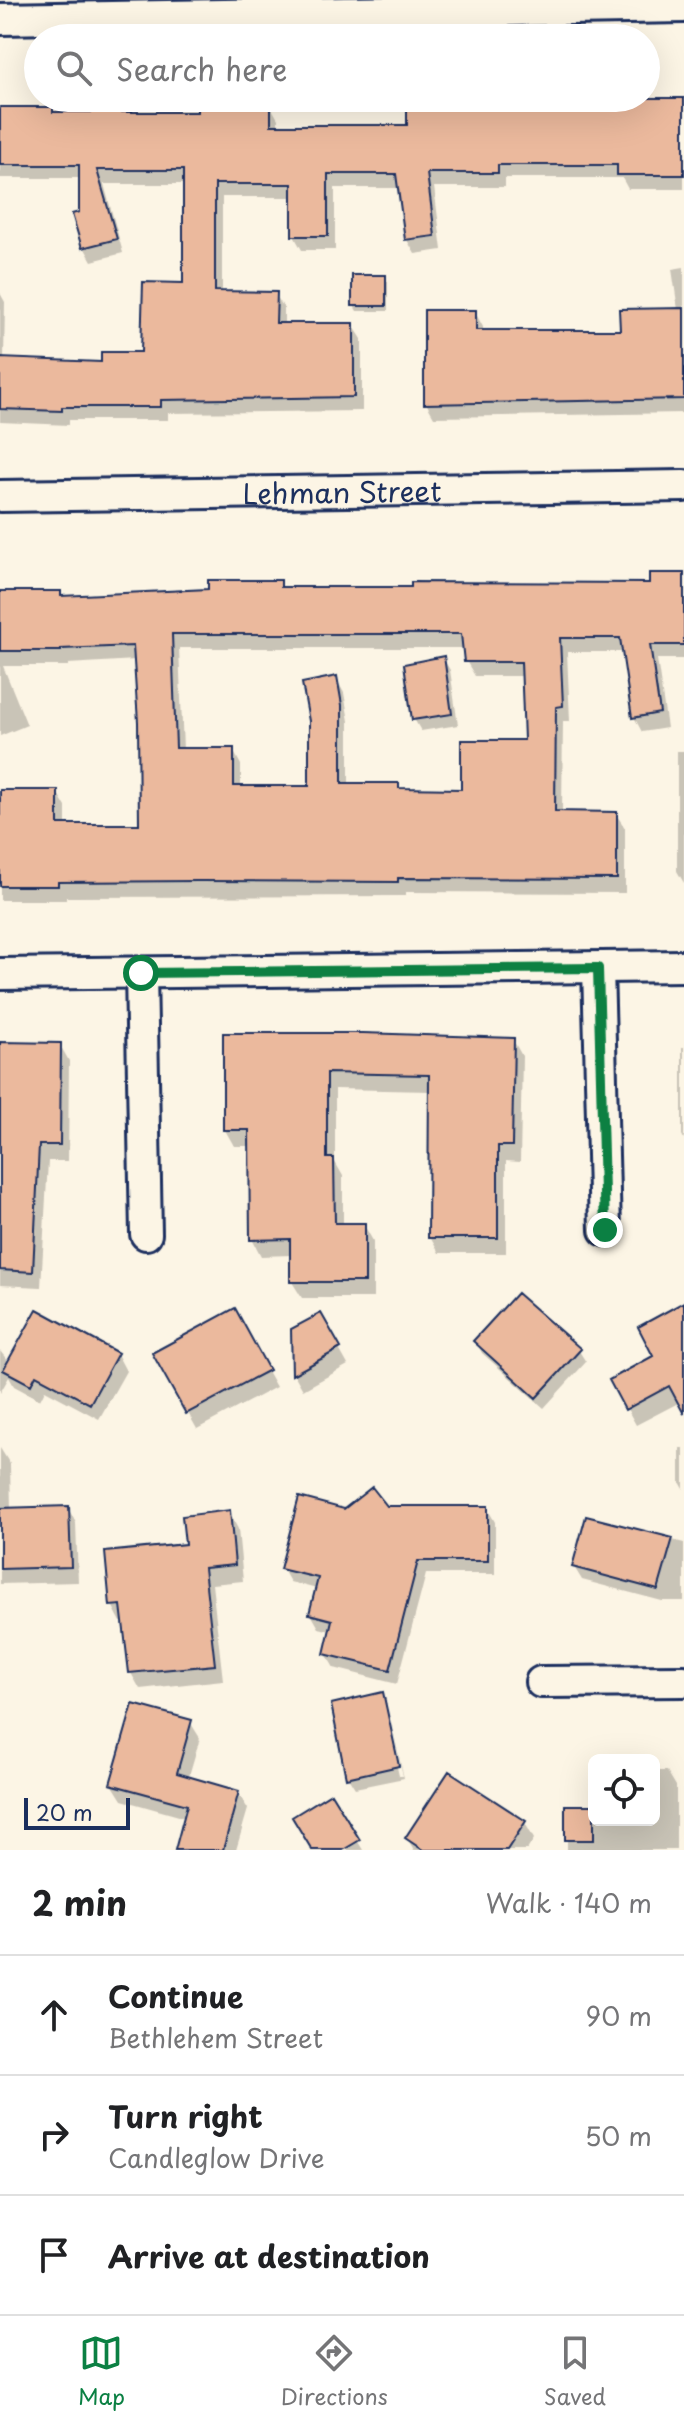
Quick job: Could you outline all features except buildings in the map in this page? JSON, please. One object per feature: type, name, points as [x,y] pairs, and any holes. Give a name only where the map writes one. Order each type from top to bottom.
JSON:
[{"type":"street","points":[[0,19],[684,7]]},
{"type":"street","name":"Lehman Street","points":[[0,496],[684,486]]},
{"type":"street","points":[[0,974],[684,966]]},
{"type":"street","points":[[598,968],[605,1230]]},
{"type":"street","points":[[141,973],[146,1234]]},
{"type":"street","points":[[541,1682],[684,1681]]},
{"type":"route","points":[[141,973],[598,968],[605,1230]]}]
